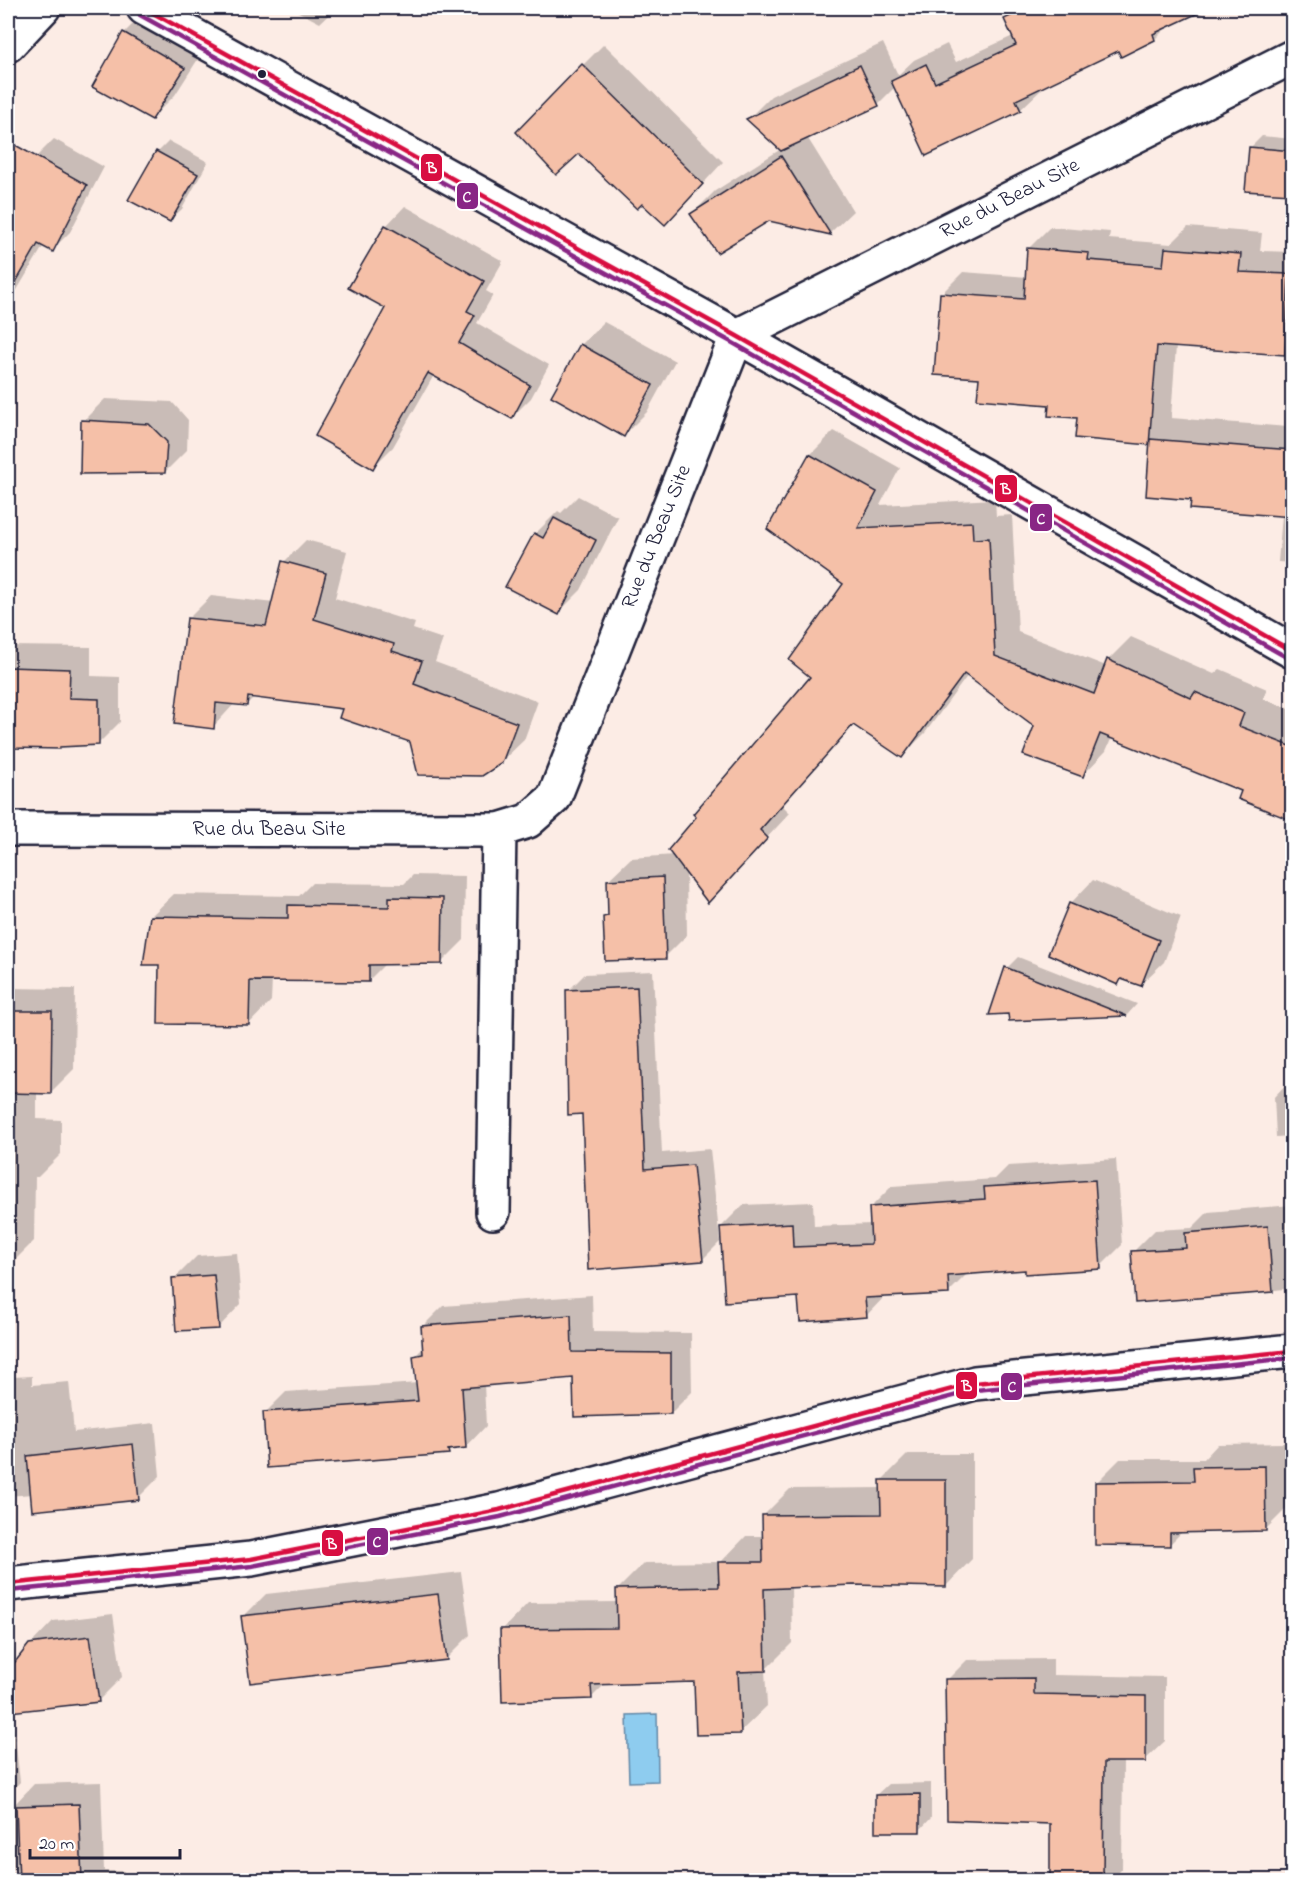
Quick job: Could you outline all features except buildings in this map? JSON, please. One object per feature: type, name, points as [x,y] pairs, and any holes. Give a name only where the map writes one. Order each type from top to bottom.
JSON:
[{"type":"street","points":[[8,45],[43,8]]},
{"type":"street","points":[[144,8],[737,336],[1293,651]]},
{"type":"street","name":"Rue du Beau Site","points":[[8,829],[499,830],[528,821],[554,798],[737,336],[1293,57]]},
{"type":"street","points":[[493,1212],[499,830]]},
{"type":"street","points":[[8,1584],[251,1559],[499,1510],[975,1383],[1293,1351]]},
{"type":"water","points":[[657,1714],[658,1781],[629,1782],[627,1715]]},
{"type":"transit line","name":"B","points":[[144,8],[737,336],[1292,651]]},
{"type":"transit line","name":"C","points":[[140,15],[733,343],[1288,658]]},
{"type":"transit line","name":"B","points":[[8,1584],[251,1559],[499,1510],[975,1383],[1292,1351]]},
{"type":"transit line","name":"C","points":[[9,1591],[252,1566],[500,1517],[976,1390],[1292,1358]]}]
